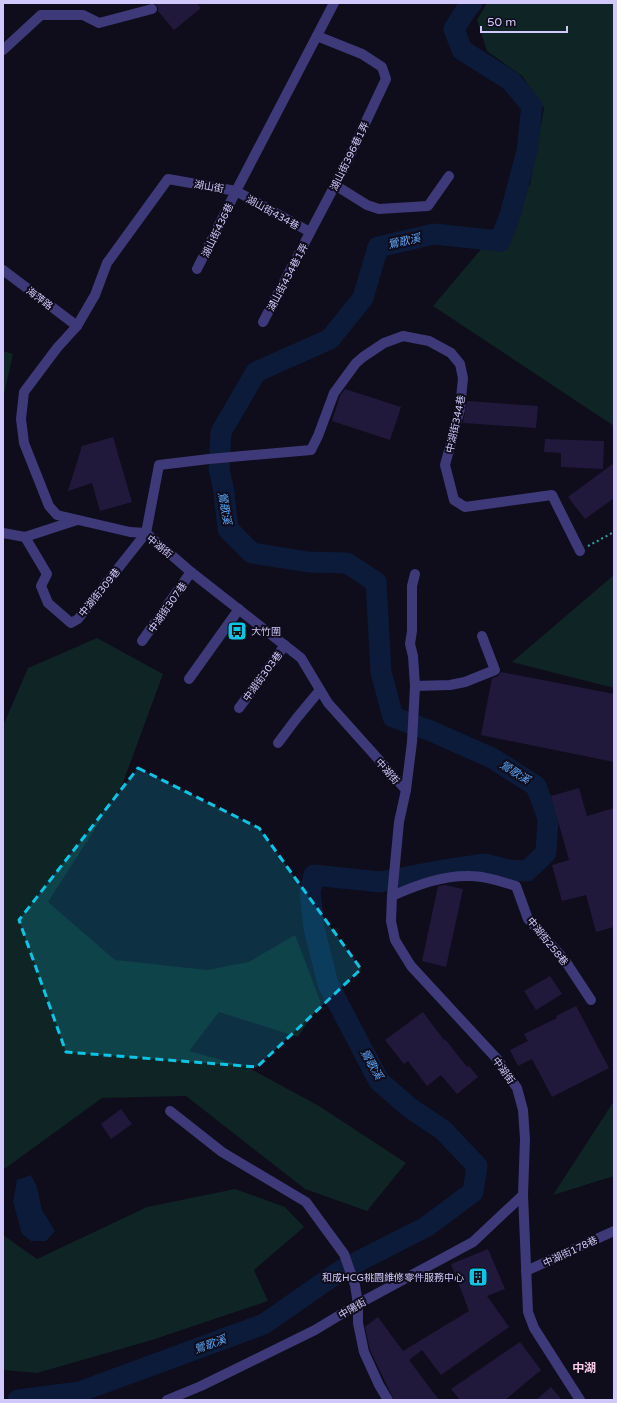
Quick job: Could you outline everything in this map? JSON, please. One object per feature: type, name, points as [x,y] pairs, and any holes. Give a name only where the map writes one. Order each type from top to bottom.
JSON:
[{"type":"street","name":"湖山街","points":[[77,326],[95,295],[107,263],[168,179],[236,191],[334,3]]},
{"type":"street","points":[[3,50],[41,15],[83,15],[99,23],[152,9]]},
{"type":"street","name":"湖山街396巷1弄","points":[[310,232],[335,185],[386,80],[382,67],[362,54],[317,36]]},
{"type":"street","points":[[335,185],[367,205],[378,209],[428,206],[449,176]]},
{"type":"street","name":"湖山街434巷","points":[[236,191],[310,232]]},
{"type":"street","name":"湖山街436巷","points":[[197,269],[236,191]]},
{"type":"street","name":"湖山街434巷1弄","points":[[263,322],[310,232]]},
{"type":"street","name":"海萍路","points":[[3,270],[77,326]]},
{"type":"street","name":"中湖街","points":[[77,326],[57,348],[24,392],[21,419],[24,443],[49,506],[57,515],[130,532],[146,533],[191,572],[301,658],[328,703],[406,790],[399,822],[392,892],[391,921],[395,940],[410,966],[498,1060],[516,1088],[523,1110],[525,1139],[523,1195],[528,1312],[534,1328],[580,1400]]},
{"type":"street","name":"中湖街344巷","points":[[146,533],[159,465],[209,458],[311,450],[318,436],[334,392],[356,363],[384,343],[403,336],[429,341],[451,353],[460,364],[463,378],[460,409],[446,465],[454,500],[465,507],[552,495],[580,551]]},
{"type":"street","points":[[3,533],[25,537],[77,520]]},
{"type":"street","name":"中湖街309巷","points":[[25,537],[47,574],[41,586],[48,603],[71,623],[78,619],[146,533]]},
{"type":"street","name":"中湖街307巷","points":[[142,641],[191,572]]},
{"type":"street","points":[[406,790],[414,713],[415,686],[413,656],[410,644],[412,631],[412,586],[415,574]]},
{"type":"street","points":[[189,680],[239,610]]},
{"type":"street","points":[[415,686],[465,682],[495,670],[482,636]]},
{"type":"street","name":"中湖街303巷","points":[[239,708],[285,645]]},
{"type":"street","points":[[278,743],[320,690]]},
{"type":"street","name":"中湖街258巷","points":[[392,892],[444,878],[472,876],[516,886],[528,919],[564,959],[591,1000]]},
{"type":"street","points":[[170,1111],[222,1152],[306,1202],[344,1254],[355,1285],[358,1304],[358,1323],[364,1352],[379,1385],[388,1400]]},
{"type":"street","name":"中陽街","points":[[167,1400],[201,1386],[315,1330],[358,1304],[473,1242],[523,1195]]},
{"type":"street","name":"中湖街178巷","points":[[526,1271],[614,1231]]},
{"type":"path","points":[[580,551],[614,532]]},
{"type":"highlighted area","points":[[138,768],[259,828],[361,969],[257,1067],[66,1052],[19,920]]},
{"type":"green space","points":[[487,3],[614,3],[614,426],[433,306],[510,215],[530,184],[544,108],[522,76],[487,51],[477,20]]},
{"type":"green space","points":[[3,351],[13,354],[3,399]]},
{"type":"green space","points":[[614,575],[614,688],[512,662]]},
{"type":"green space","points":[[97,638],[163,674],[121,788],[48,902],[115,960],[207,970],[249,962],[295,935],[321,1003],[298,1037],[219,1012],[189,1051],[247,1067],[319,1106],[406,1163],[367,1211],[305,1189],[186,1096],[102,1098],[3,1170],[3,726],[28,668]]},
{"type":"green space","points":[[614,1101],[614,1176],[553,1195]]},
{"type":"green space","points":[[235,1189],[285,1207],[304,1227],[254,1270],[268,1301],[152,1340],[37,1373],[3,1370],[3,1235],[37,1259],[147,1207]]},
{"type":"water","points":[[31,1175],[37,1187],[42,1210],[55,1231],[46,1241],[31,1241],[22,1234],[13,1202],[17,1180]]},
{"type":"building","points":[[154,3],[197,3],[201,8],[174,30],[158,11],[158,7]]},
{"type":"building","points":[[345,389],[401,407],[390,440],[332,421],[340,396]]},
{"type":"building","points":[[467,401],[538,406],[536,428],[463,423]]},
{"type":"building","points":[[113,437],[132,502],[100,511],[92,483],[68,491],[82,446]]},
{"type":"building","points":[[545,439],[604,441],[603,469],[561,467],[561,453],[544,452]]},
{"type":"building","points":[[614,463],[614,498],[585,519],[568,497]]},
{"type":"building","points":[[501,672],[614,694],[614,762],[481,735],[492,678],[498,676]]},
{"type":"building","points":[[579,788],[587,816],[614,808],[614,927],[596,932],[586,895],[562,901],[552,865],[569,860],[551,796]]},
{"type":"building","points":[[445,885],[463,889],[446,967],[422,961],[438,886]]},
{"type":"building","points":[[550,976],[562,994],[536,1010],[524,991]]},
{"type":"building","points":[[576,1006],[609,1068],[552,1097],[532,1059],[518,1066],[510,1050],[528,1041],[524,1034],[557,1018],[556,1016]]},
{"type":"building","points":[[423,1012],[444,1040],[445,1039],[467,1067],[469,1066],[478,1077],[457,1094],[441,1075],[427,1086],[408,1061],[404,1064],[385,1040]]},
{"type":"building","points":[[121,1109],[132,1124],[111,1139],[101,1124]]},
{"type":"building","points":[[488,1249],[505,1289],[487,1296],[509,1327],[441,1375],[422,1350],[409,1360],[439,1400],[394,1400],[370,1350],[365,1327],[378,1317],[403,1351],[469,1311],[451,1264]]},
{"type":"building","points":[[520,1342],[541,1370],[505,1400],[460,1400],[451,1389]]},
{"type":"building","points":[[551,1387],[562,1400],[536,1400]]},
{"type":"waterway","name":"鶯歌溪","points":[[18,1400],[79,1392],[264,1324],[343,1269],[426,1227],[473,1192],[477,1166],[443,1130],[410,1108],[379,1081],[328,984],[314,928],[310,892],[314,875],[380,882],[485,864],[508,870],[527,871],[546,853],[548,818],[536,786],[492,758],[431,731],[393,717],[381,672],[376,582],[347,563],[308,562],[252,553],[228,529],[224,492],[219,469],[221,432],[256,372],[330,339],[363,298],[378,247],[434,234],[500,241],[510,215],[527,151],[532,106],[511,81],[462,50],[454,29],[472,3]]},
{"type":"place","name":"大竹圍","points":[[237,631]]},
{"type":"place","name":"和成HCG桃園維修零件服務中心","points":[[478,1277]]},
{"type":"district","name":"中湖","points":[[584,1368]]}]
